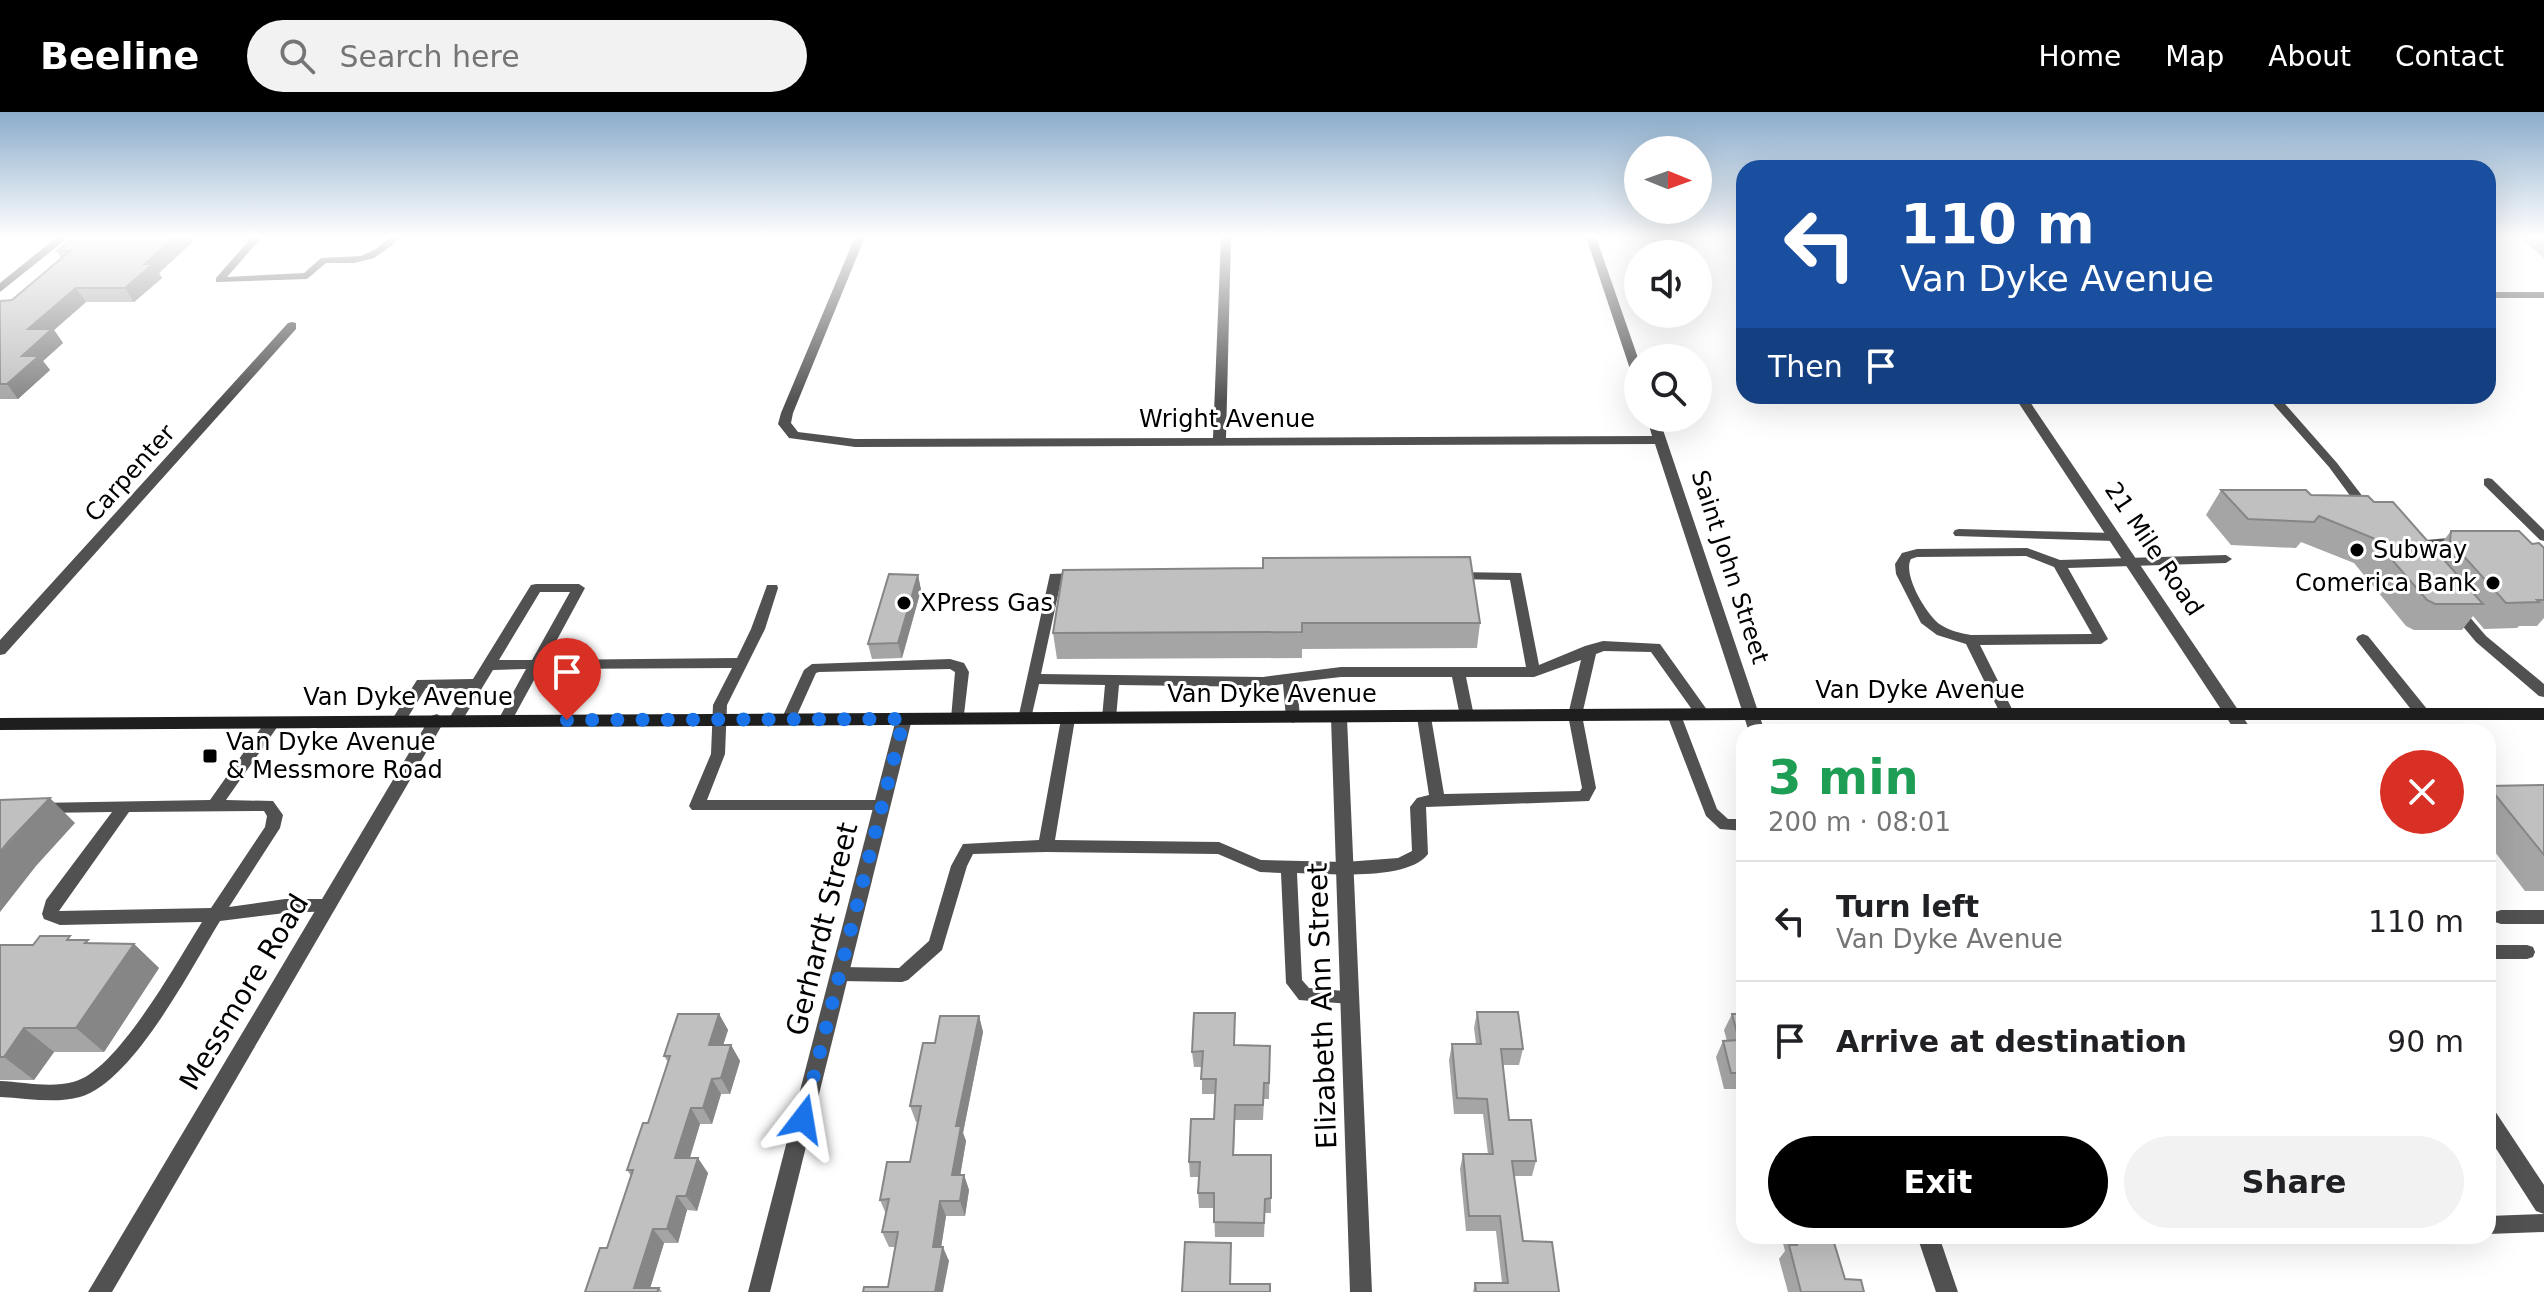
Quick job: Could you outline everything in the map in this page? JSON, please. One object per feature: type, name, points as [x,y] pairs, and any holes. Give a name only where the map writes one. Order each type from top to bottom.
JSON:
[{"type":"main road","name":"Van Dyke Avenue","points":[[0,724],[1703,714],[2544,714]]},
{"type":"street","name":"Wright Avenue","points":[[837,292],[787,413],[784,424],[794,435],[855,443],[1660,440]]},
{"type":"street","points":[[1219,441],[1224,292]]},
{"type":"street","points":[[1610,292],[1627,344]]},
{"type":"street","points":[[2496,295],[2544,295]]},
{"type":"street","name":"Carpenter","points":[[0,650],[292,326]]},
{"type":"street","name":"21 Mile Road","points":[[2025,404],[2240,724]]},
{"type":"street","name":"Saint John Street","points":[[1657,432],[1754,724]]},
{"type":"street","name":"Elizabeth Ann Street","points":[[1339,718],[1361,1292]]},
{"type":"street","name":"Gerhardt Street","points":[[759,1292],[904,719]]},
{"type":"street","name":"Messmore Road","points":[[99,1292],[327,906],[446,720]]},
{"type":"street","points":[[2496,1128],[2536,1180],[2544,1204]]},
{"type":"street","points":[[1931,1244],[1947,1292]]},
{"type":"lane","points":[[2279,404],[2375,518]]},
{"type":"lane","points":[[2488,482],[2541,543]]},
{"type":"lane","points":[[1959,533],[2114,537]]},
{"type":"lane","points":[[2402,549],[2420,570],[2418,564],[2426,545],[2435,541],[2471,541]]},
{"type":"lane","points":[[2059,564],[2101,639],[1971,640],[1941,635],[1929,626],[1902,574],[1901,564],[1906,556],[1917,553],[2027,552],[2059,564],[2226,559]]},
{"type":"lane","points":[[1446,576],[1516,576],[1534,672]]},
{"type":"lane","points":[[1025,719],[1055,577],[1087,577]]},
{"type":"lane","points":[[446,720],[478,684],[536,588],[579,588],[505,720]]},
{"type":"lane","points":[[772,588],[758,629],[738,663],[720,705],[718,754],[697,806],[882,806]]},
{"type":"lane","points":[[2451,604],[2481,639],[2544,692]]},
{"type":"lane","points":[[2363,639],[2422,713]]},
{"type":"lane","points":[[1971,640],[2007,713]]},
{"type":"lane","points":[[1034,679],[1214,682],[1290,679],[1341,672],[1534,672],[1590,649],[1655,647],[1703,714]]},
{"type":"lane","points":[[840,974],[902,975],[936,945],[959,866],[968,848],[1219,848],[1260,866],[1345,868],[1400,864],[1420,854],[1416,813],[1430,801],[1584,797],[1589,788],[1575,715],[1590,649]]},
{"type":"lane","points":[[489,665],[738,663]]},
{"type":"lane","points":[[788,720],[811,670],[817,667],[938,664],[961,668],[958,719]]},
{"type":"lane","points":[[1458,672],[1467,716]]},
{"type":"lane","points":[[1109,718],[1113,679]]},
{"type":"lane","points":[[1290,679],[1293,718]]},
{"type":"lane","points":[[398,721],[422,683],[478,684]]},
{"type":"lane","points":[[1674,715],[1711,812],[1725,825],[1736,825]]},
{"type":"lane","points":[[1424,717],[1430,801]]},
{"type":"lane","points":[[1046,846],[1068,719]]},
{"type":"lane","points":[[214,805],[273,722]]},
{"type":"lane","points":[[0,1089],[80,1089],[104,1076],[123,1056],[272,828],[275,815],[268,805],[20,807]]},
{"type":"lane","points":[[125,806],[52,905],[50,914],[60,918],[215,915],[327,906]]},
{"type":"lane","points":[[1289,867],[1294,983],[1305,995],[1350,997]]},
{"type":"lane","points":[[2501,917],[2544,917]]},
{"type":"lane","points":[[2496,952],[2527,952]]},
{"type":"lane","points":[[2496,1225],[2544,1223]]},
{"type":"building","points":[[21,292],[71,292],[28,329],[52,329],[22,356],[39,356],[7,384],[0,384],[0,301],[12,300]]},
{"type":"building","points":[[2221,490],[2306,490],[2311,495],[2368,496],[2374,502],[2393,502],[2483,604],[2435,604],[2427,600],[2373,538],[2319,516],[2314,522],[2248,519]]},
{"type":"building","points":[[2451,531],[2519,531],[2532,544],[2539,543],[2544,548],[2544,600],[2506,603],[2450,541]]},
{"type":"building","points":[[1470,557],[1480,623],[1302,623],[1302,632],[1053,633],[1063,570],[1263,568],[1263,558]]},
{"type":"building","points":[[889,574],[918,575],[898,643],[868,644]]},
{"type":"building","points":[[2544,785],[2544,855],[2496,796],[2496,786]]},
{"type":"building","points":[[50,798],[9,841],[0,852],[0,800]]},
{"type":"building","points":[[40,936],[70,936],[67,940],[88,940],[85,943],[134,944],[76,1028],[24,1028],[4,1057],[0,1057],[0,945],[33,945]]},
{"type":"building","points":[[1477,1012],[1518,1012],[1523,1049],[1501,1049],[1509,1120],[1531,1120],[1536,1161],[1512,1161],[1523,1241],[1552,1242],[1559,1292],[1476,1292],[1475,1283],[1508,1283],[1500,1216],[1469,1216],[1463,1154],[1493,1154],[1487,1099],[1457,1098],[1452,1044],[1481,1044]]},
{"type":"building","points":[[1194,1013],[1235,1013],[1234,1045],[1270,1046],[1269,1083],[1264,1083],[1263,1105],[1235,1105],[1233,1155],[1271,1155],[1271,1198],[1265,1199],[1264,1223],[1214,1222],[1214,1193],[1198,1193],[1200,1162],[1189,1162],[1191,1119],[1214,1119],[1216,1079],[1201,1079],[1203,1051],[1192,1052]]},
{"type":"building","points":[[678,1014],[719,1014],[709,1045],[731,1045],[721,1078],[712,1079],[703,1108],[691,1108],[675,1158],[698,1158],[686,1196],[677,1196],[667,1229],[653,1229],[634,1288],[659,1288],[657,1292],[585,1292],[600,1248],[607,1248],[633,1170],[627,1170],[643,1123],[648,1123],[670,1056],[664,1056]]},
{"type":"building","points":[[940,1016],[979,1016],[956,1126],[961,1126],[952,1175],[964,1175],[960,1201],[940,1201],[933,1247],[943,1247],[935,1292],[863,1292],[864,1287],[888,1287],[898,1232],[882,1232],[889,1199],[880,1200],[887,1162],[910,1162],[921,1106],[910,1106],[923,1043],[935,1043]]},
{"type":"building","points":[[1736,1040],[1736,1073],[1731,1073],[1723,1041]]},
{"type":"building","points":[[1185,1242],[1231,1243],[1230,1284],[1270,1284],[1270,1292],[1182,1292]]},
{"type":"building","points":[[1834,1244],[1845,1279],[1861,1280],[1864,1292],[1801,1292],[1789,1245]]},
{"type":"place","name":"Subway","points":[[2357,550]]},
{"type":"place","name":"Comerica Bank","points":[[2493,583]]},
{"type":"place","name":"XPress Gas","points":[[904,603]]},
{"type":"place","name":"Van Dyke Avenue & Messmore Road","points":[[210,756]]},
{"type":"route","points":[[567,720],[904,719],[803,1119]]}]
